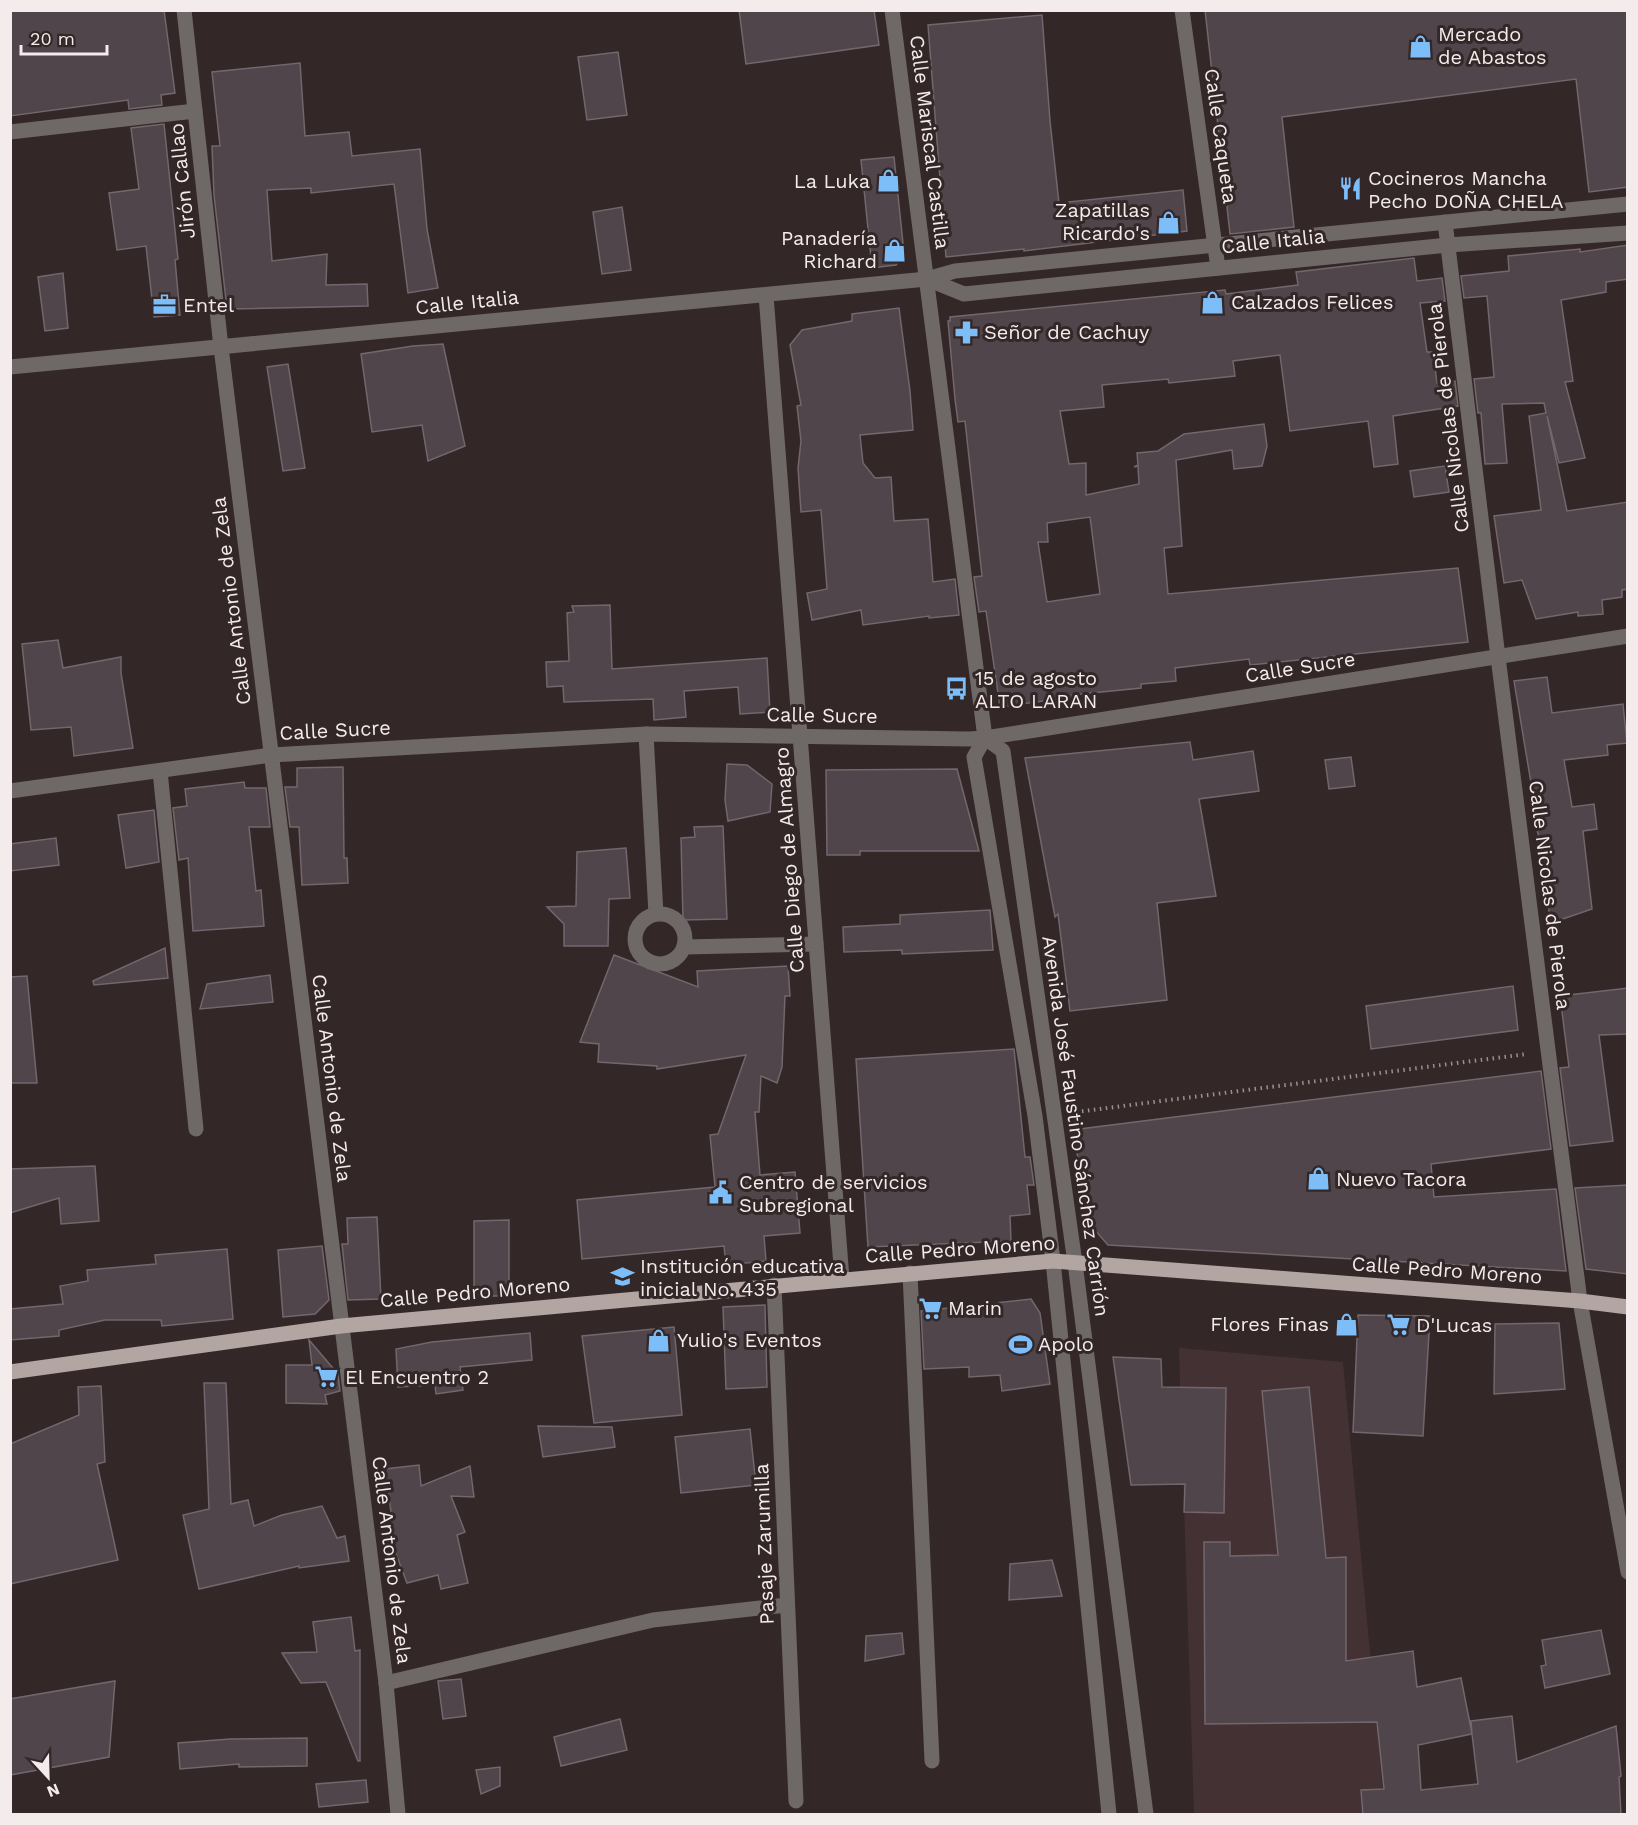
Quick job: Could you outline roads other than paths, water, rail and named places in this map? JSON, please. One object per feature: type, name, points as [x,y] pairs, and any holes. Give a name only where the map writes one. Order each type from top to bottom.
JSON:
[{"type":"main road","name":"Calle Pedro Moreno","points":[[10,1372],[341,1326],[1053,1261],[1580,1301],[1628,1307]]},
{"type":"street","name":"Jirón Callao","points":[[184,10],[222,347]]},
{"type":"street","name":"Calle Mariscal Castilla","points":[[892,10],[927,279]]},
{"type":"street","name":"Calle Caqueta","points":[[1182,10],[1218,268]]},
{"type":"street","points":[[10,132],[195,111]]},
{"type":"street","name":"Calle Italia","points":[[10,367],[927,279],[955,271],[1628,204]]},
{"type":"street","name":"Calle Nicolas de Pierola","points":[[1445,222],[1580,1301],[1628,1572]]},
{"type":"street","name":"Calle Italia","points":[[927,279],[964,294],[1448,245],[1628,233]]},
{"type":"street","name":"Avenida José Faustino Sánchez Carrión","points":[[927,279],[985,738],[974,757],[1035,1116],[1053,1261],[1109,1815]]},
{"type":"street","name":"Calle Diego de Almagro","points":[[766,295],[842,1279]]},
{"type":"street","name":"Calle Antonio de Zela","points":[[222,347],[386,1683],[398,1815]]},
{"type":"street","name":"Calle Sucre","points":[[10,791],[271,755],[646,734],[985,738],[1628,636]]},
{"type":"street","points":[[646,734],[656,914]]},
{"type":"street","name":"Avenida José Faustino Sánchez Carrión","points":[[985,738],[1003,751],[1075,1263],[1146,1815]]},
{"type":"street","points":[[160,771],[196,1129]]},
{"type":"street","points":[[656,914],[675,919],[682,927],[685,937],[684,947],[678,957],[668,963],[656,964],[645,959],[637,950],[635,939],[638,928],[645,919],[656,914]]},
{"type":"street","points":[[684,947],[816,944]]},
{"type":"street","points":[[910,1273],[932,1761]]},
{"type":"street","name":"Pasaje Zarumilla","points":[[774,1285],[796,1801]]},
{"type":"street","points":[[386,1683],[653,1620],[787,1605]]},
{"type":"place","name":"Mercado de Abastos","points":[[1420,46]]},
{"type":"place","name":"La Luka","points":[[888,181]]},
{"type":"place","name":"Cocineros Mancha Pecho DOÑA CHELA","points":[[1350,189]]},
{"type":"place","name":"Zapatillas Ricardo's","points":[[1168,222]]},
{"type":"place","name":"Panadería Richard","points":[[895,250]]},
{"type":"place","name":"Calzados Felices","points":[[1213,302]]},
{"type":"place","name":"Entel","points":[[165,305]]},
{"type":"place","name":"Señor de Cachuy","points":[[966,332]]},
{"type":"place","name":"15 de agosto ALTO LARAN","points":[[957,689]]},
{"type":"place","name":"Nuevo Tacora","points":[[1318,1179]]},
{"type":"place","name":"Centro de servicios Subregional","points":[[721,1193]]},
{"type":"place","name":"Institución educativa inicial No. 435","points":[[622,1277]]},
{"type":"place","name":"Marin","points":[[930,1308]]},
{"type":"place","name":"Flores Finas","points":[[1347,1324]]},
{"type":"place","name":"D'Lucas","points":[[1398,1325]]},
{"type":"place","name":"Yulio's Eventos","points":[[659,1340]]},
{"type":"place","name":"Apolo","points":[[1020,1344]]},
{"type":"place","name":"El Encuentro 2","points":[[327,1377]]}]
